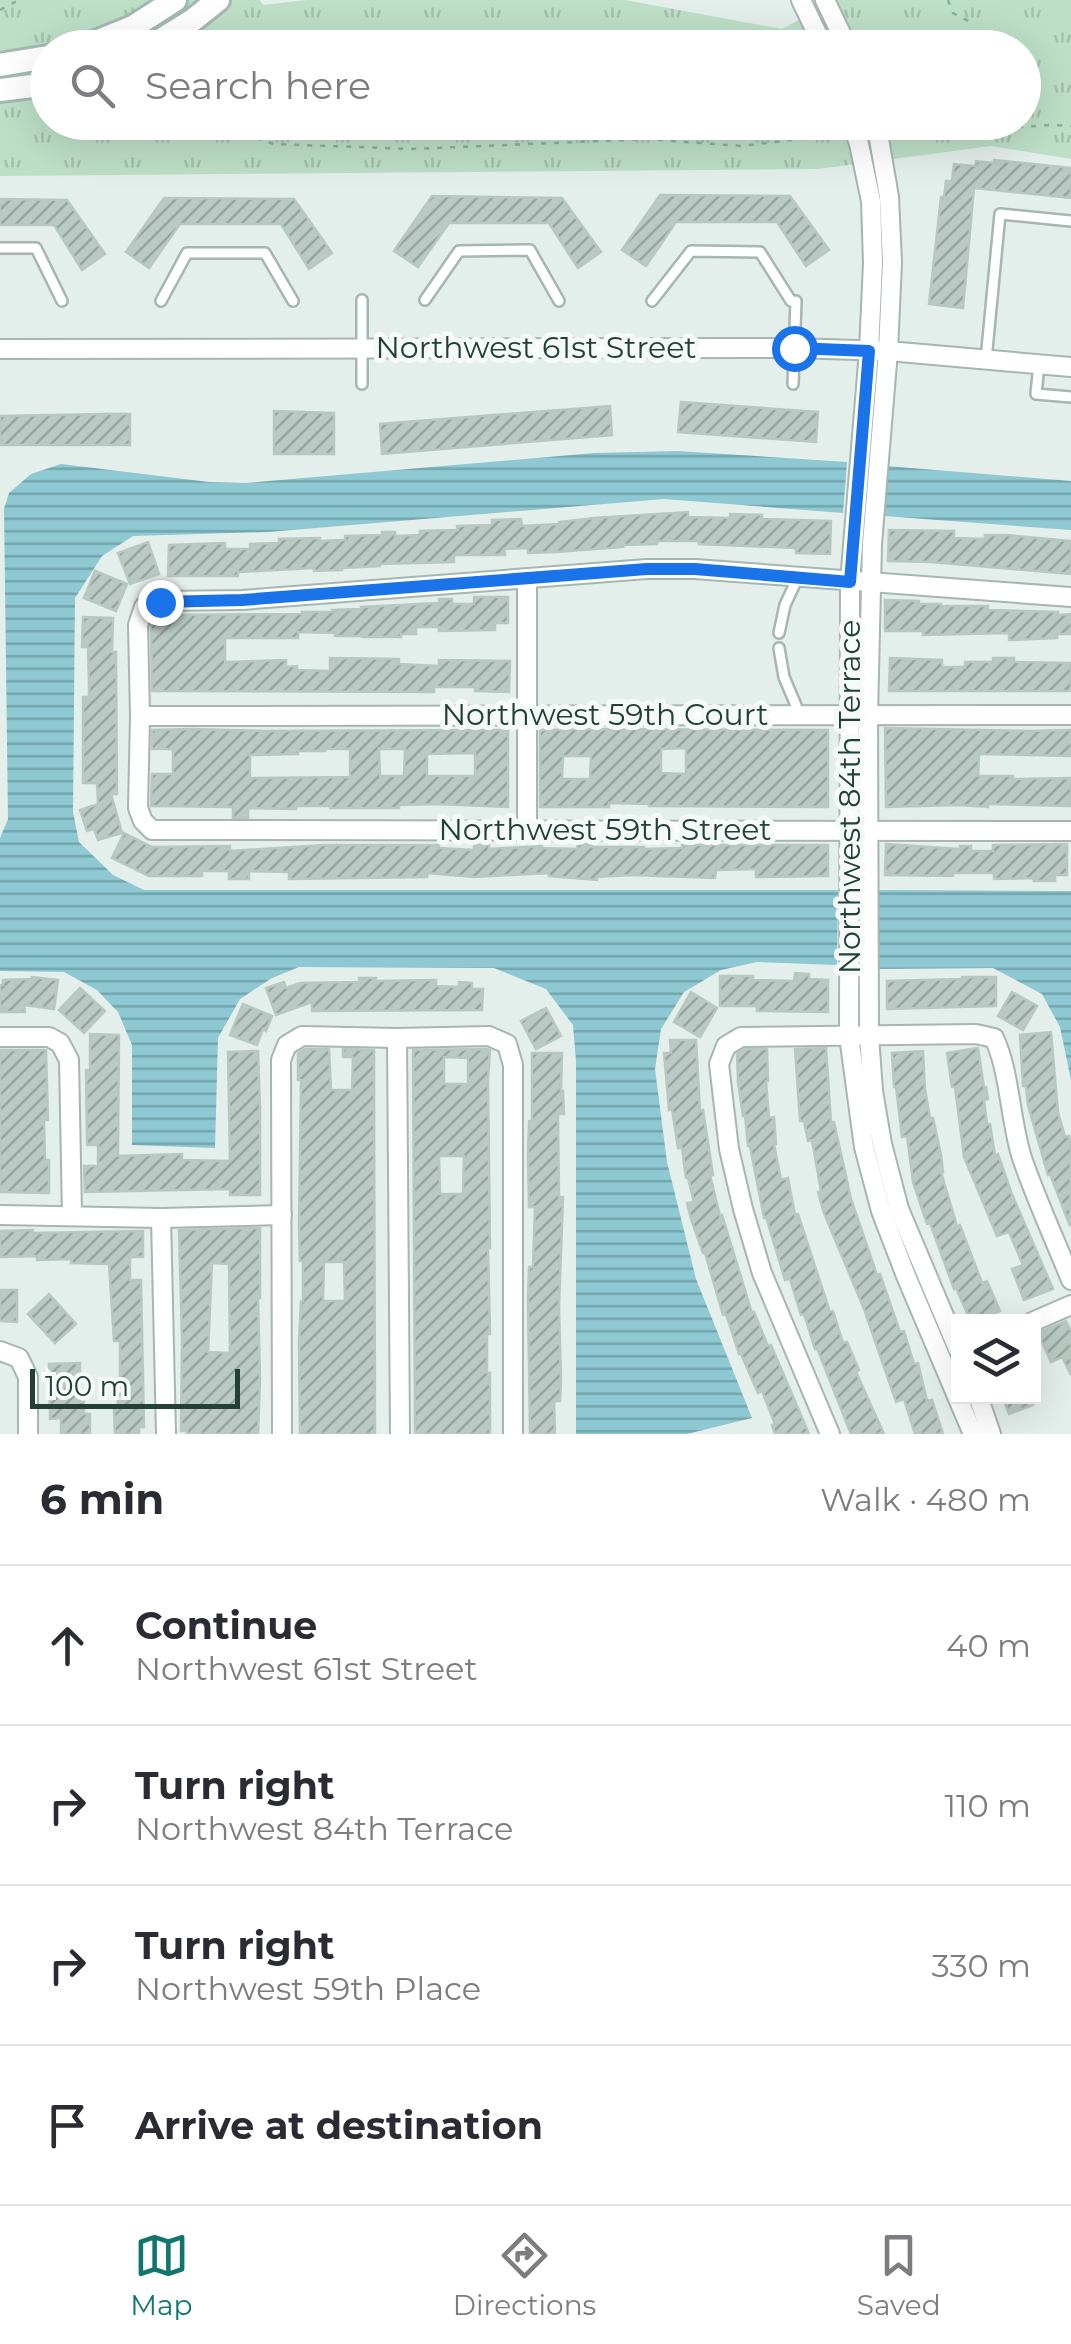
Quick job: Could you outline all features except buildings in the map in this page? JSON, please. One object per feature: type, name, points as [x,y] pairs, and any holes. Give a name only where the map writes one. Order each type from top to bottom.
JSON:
[{"type":"street","points":[[126,30],[175,0]]},
{"type":"street","points":[[177,30],[218,0]]},
{"type":"street","points":[[801,0],[815,30]]},
{"type":"street","points":[[825,0],[839,30]]},
{"type":"street","points":[[0,65],[30,60]]},
{"type":"street","points":[[0,90],[30,86]]},
{"type":"street","name":"Northwest 84th Terrace","points":[[859,140],[871,201],[878,351],[871,584],[859,714]]},
{"type":"street","name":"Northwest 84th Terrace","points":[[879,140],[889,197],[892,262],[850,582],[859,714],[849,1036],[864,1147],[881,1210],[906,1276],[951,1350]]},
{"type":"street","name":"Northwest 61st Street","points":[[0,349],[794,348],[1071,367]]},
{"type":"street","points":[[140,716],[138,625],[144,607],[160,602],[242,600],[647,569],[695,569],[1071,598]]},
{"type":"street","points":[[528,579],[528,829]]},
{"type":"street","name":"Northwest 59th Court","points":[[140,716],[1071,714]]},
{"type":"street","name":"Northwest 59th Street","points":[[140,716],[138,808],[152,830],[1071,830]]},
{"type":"street","name":"Northwest 84th Terrace","points":[[858,832],[873,1091],[882,1144],[899,1208],[951,1348]]},
{"type":"street","points":[[830,1434],[762,1272],[743,1209],[729,1150],[719,1064],[726,1046],[742,1037],[976,1034],[994,1038],[1022,1157],[1071,1280]]},
{"type":"street","points":[[282,1434],[281,1060],[287,1045],[302,1036],[489,1036],[507,1044],[513,1065],[513,1434]]},
{"type":"street","points":[[0,1037],[48,1037],[60,1043],[69,1060],[72,1216]]},
{"type":"street","points":[[397,1038],[400,1434]]},
{"type":"street","points":[[0,1215],[282,1216]]},
{"type":"street","points":[[161,1218],[166,1434]]},
{"type":"street","points":[[1041,1318],[1071,1305]]},
{"type":"street","points":[[0,1351],[19,1358],[28,1377],[28,1434]]},
{"type":"street","name":"Northwest 84th Terrace","points":[[966,1404],[973,1434]]},
{"type":"street","points":[[981,1404],[992,1434]]},
{"type":"lane","points":[[986,360],[1000,214],[1071,221]]},
{"type":"lane","points":[[0,248],[36,248],[62,301]]},
{"type":"lane","points":[[425,300],[459,250],[530,250],[559,301]]},
{"type":"lane","points":[[652,301],[691,250],[760,252],[793,301],[793,384]]},
{"type":"lane","points":[[161,301],[187,253],[265,253],[293,301]]},
{"type":"lane","points":[[362,300],[362,384]]},
{"type":"lane","points":[[1039,364],[1036,394],[1071,397]]},
{"type":"lane","points":[[779,633],[798,578]]},
{"type":"lane","points":[[779,648],[784,677],[800,714]]},
{"type":"path","points":[[0,10],[20,0]]},
{"type":"path","points":[[948,0],[953,14],[972,23]]},
{"type":"path","points":[[1041,126],[1071,126]]},
{"type":"path","points":[[261,140],[274,144],[412,149],[623,140]]},
{"type":"path","points":[[660,140],[741,146],[786,140]]},
{"type":"green space","points":[[0,0],[260,0],[263,5],[307,0],[625,0],[782,29],[836,0],[1071,0],[1071,159],[991,146],[818,169],[0,176]]},
{"type":"water","points":[[678,451],[847,462],[843,513],[664,499],[268,532],[133,536],[102,556],[75,598],[73,812],[79,842],[113,875],[144,890],[838,890],[837,965],[757,962],[721,970],[684,992],[661,1029],[655,1069],[667,1162],[696,1279],[752,1418],[687,1434],[576,1434],[576,1061],[573,1025],[546,989],[494,968],[299,967],[272,978],[240,999],[218,1038],[215,1148],[132,1145],[132,1045],[118,1012],[97,990],[64,972],[0,971],[0,838],[8,819],[4,509],[9,493],[31,474],[61,464],[246,483],[594,453]]},
{"type":"water","points":[[887,466],[1071,481],[1071,530],[884,516]]},
{"type":"water","points":[[878,890],[1071,891],[1071,1080],[1060,1027],[1042,994],[993,968],[879,969]]},
{"type":"route","points":[[160,602],[242,600],[647,569],[695,569],[850,582],[869,351],[794,348]]}]
